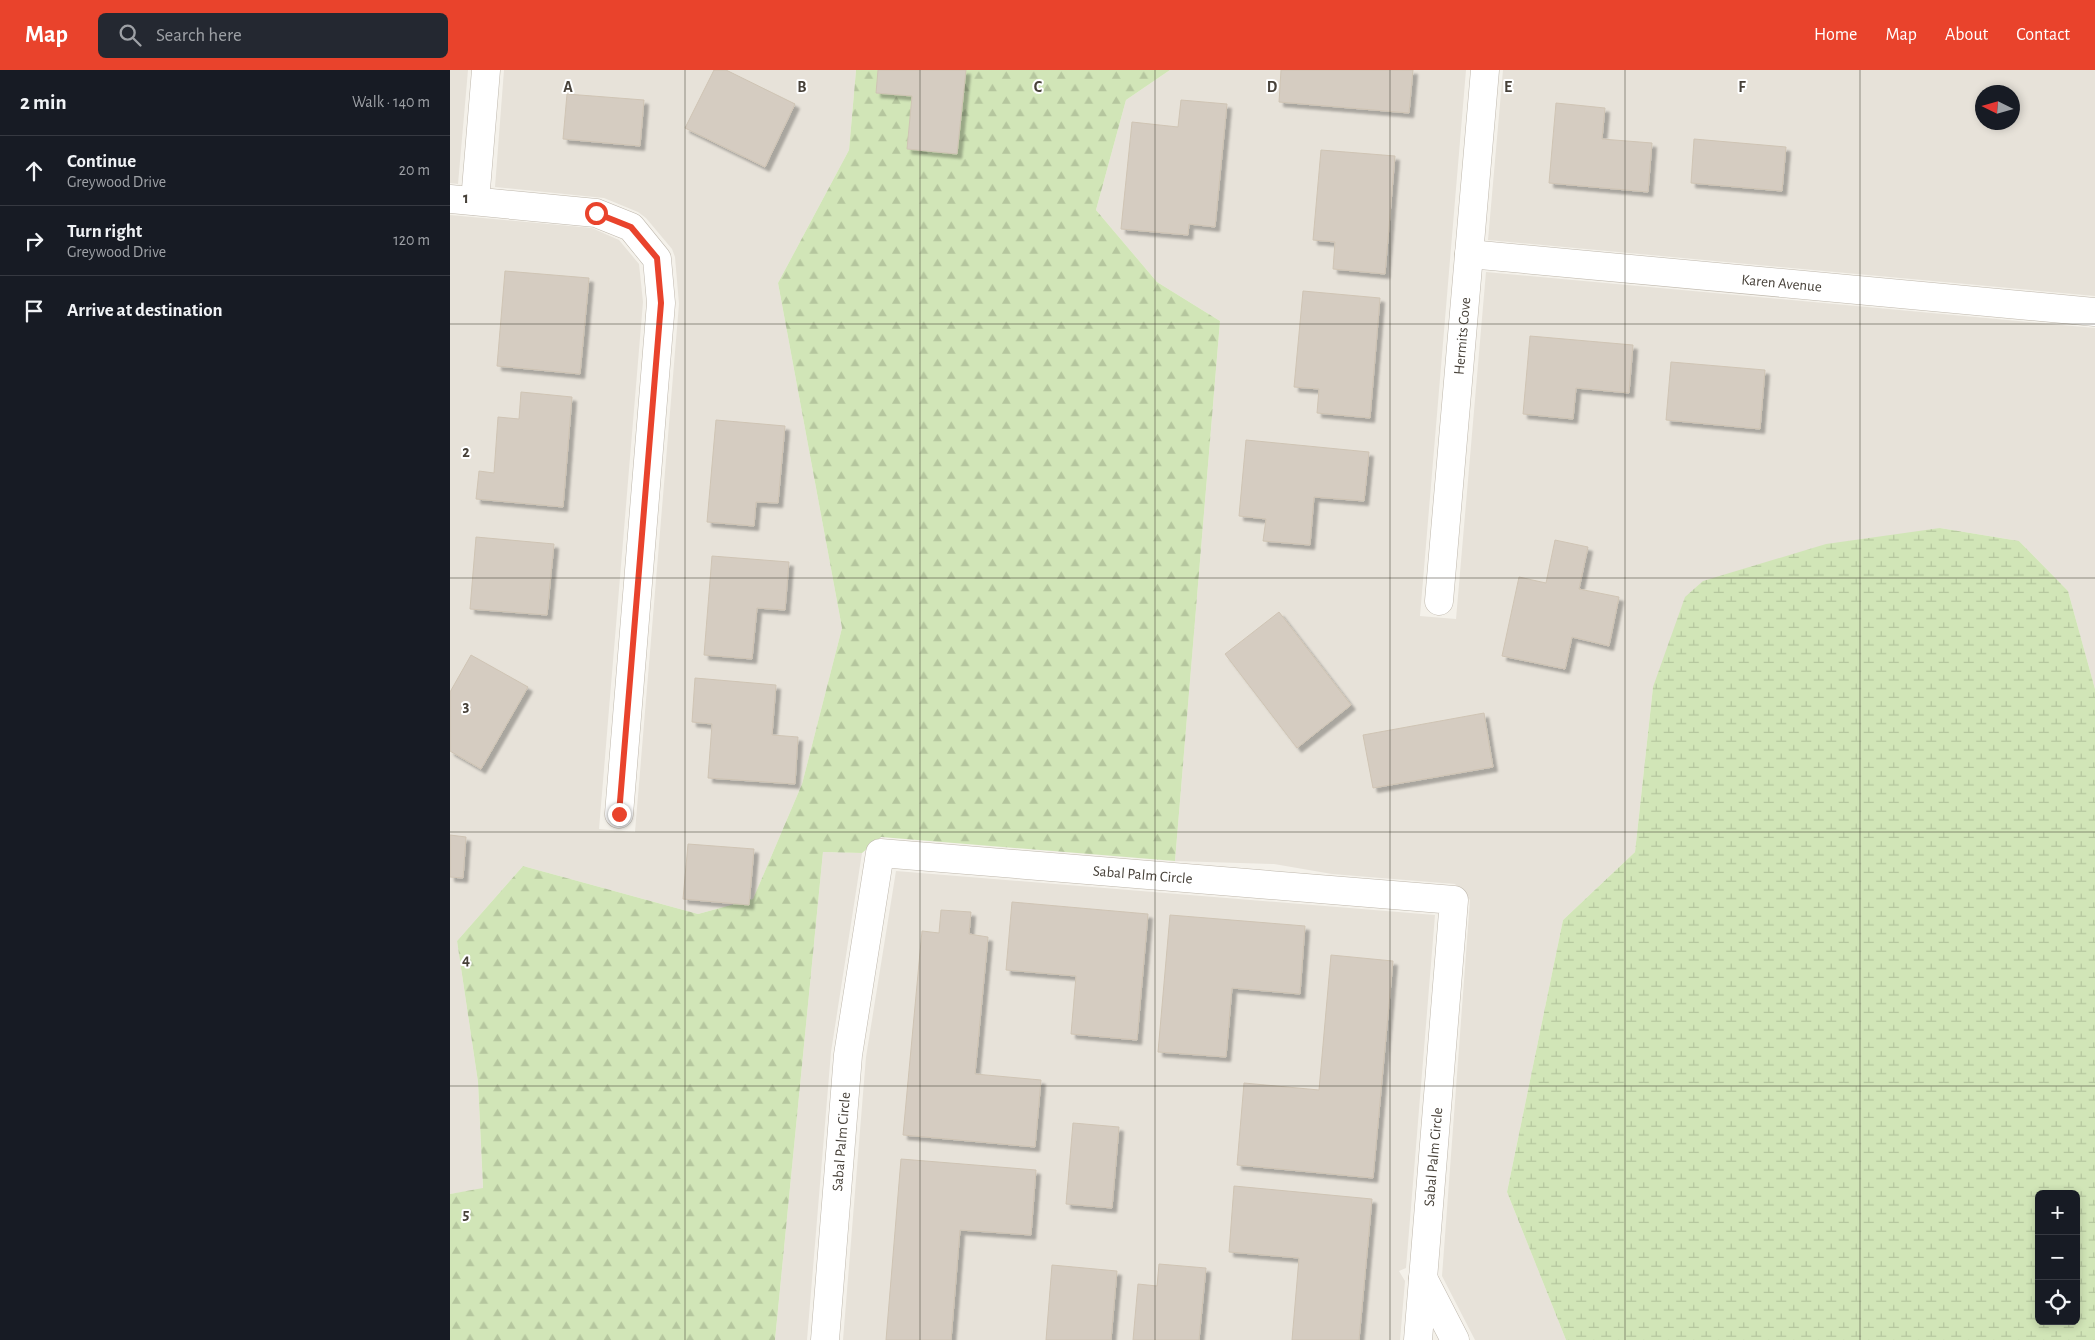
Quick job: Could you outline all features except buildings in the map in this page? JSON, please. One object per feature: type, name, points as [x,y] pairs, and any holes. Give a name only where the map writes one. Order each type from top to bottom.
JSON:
[{"type":"street","points":[[486,70],[462,200],[596,213],[631,227],[657,258],[661,303],[619,814]]},
{"type":"street","name":"Hermits Cove","points":[[1439,601],[1484,70]]},
{"type":"street","name":"Karen Avenue","points":[[1469,254],[2095,312]]},
{"type":"street","name":"Sabal Palm Circle","points":[[826,1340],[848,1055],[880,854],[1454,900],[1418,1340]]},
{"type":"street","points":[[1423,1278],[1455,1340]]},
{"type":"shaded area","points":[[450,70],[468,70],[458,184],[450,183]]},
{"type":"shaded area","points":[[504,70],[856,70],[849,150],[778,283],[842,628],[802,784],[753,899],[698,914],[523,866],[457,941],[478,1082],[483,1189],[450,1194],[450,215],[592,228],[619,240],[639,264],[643,302],[599,829],[635,832],[679,304],[675,257],[672,249],[646,218],[638,212],[604,198],[495,187]]},
{"type":"shaded area","points":[[1170,70],[1466,70],[1420,616],[1456,619],[1486,272],[2095,328],[2095,689],[2068,591],[2019,541],[1940,528],[1653,687],[1635,852],[1563,920],[1507,1192],[1566,1340],[1475,1340],[1442,1276],[1470,900],[1455,884],[1332,874],[1274,864],[1175,861],[1220,321],[1157,282],[1096,210],[1126,100]]},
{"type":"shaded area","points":[[1503,70],[2095,70],[2095,296],[1488,240]]},
{"type":"shaded area","points":[[823,852],[862,853],[831,1052],[807,1340],[775,1340]]},
{"type":"shaded area","points":[[896,871],[1435,915],[1406,1268],[1399,1271],[1405,1281],[1400,1340],[843,1340],[866,1057]]},
{"type":"green space","points":[[856,70],[1170,70],[1126,100],[1096,210],[1157,282],[1220,321],[1175,861],[881,837],[862,853],[823,852],[775,1340],[450,1340],[450,1194],[483,1188],[478,1082],[457,941],[523,866],[698,914],[753,899],[802,784],[842,628],[778,283],[849,150]]},
{"type":"green space","points":[[1940,528],[2019,541],[2068,591],[2095,689],[2095,1340],[1566,1340],[1507,1192],[1563,920],[1635,852],[1653,687],[1685,597],[1703,581],[1826,544]]},
{"type":"route","points":[[596,213],[631,227],[657,258],[661,303],[619,814]]}]
